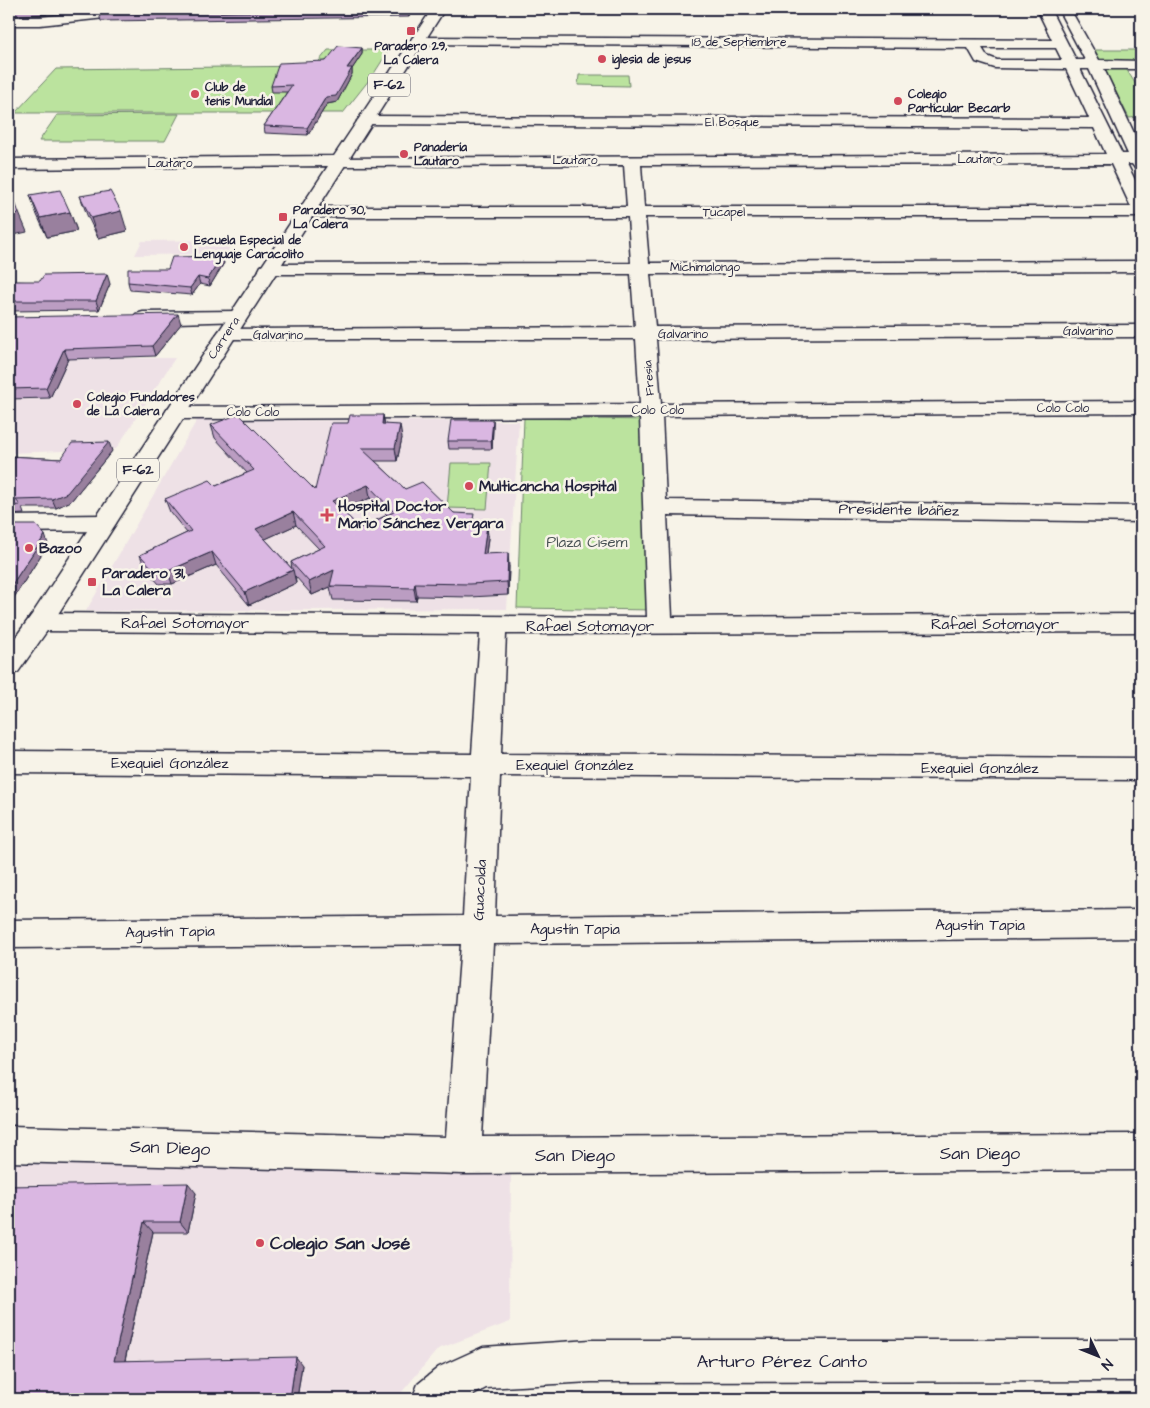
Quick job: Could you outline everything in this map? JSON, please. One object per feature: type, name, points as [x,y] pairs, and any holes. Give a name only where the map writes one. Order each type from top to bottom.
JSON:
[{"type":"street","name":"Carrera","points":[[9,666],[40,622],[438,9]]},
{"type":"street","points":[[1044,9],[1141,210]]},
{"type":"street","points":[[1064,9],[1127,120],[1140,161]]},
{"type":"street","points":[[9,21],[40,21],[105,14],[210,11]]},
{"type":"street","name":"18 de Septiembre","points":[[418,40],[1061,44]]},
{"type":"street","points":[[973,43],[981,59],[986,62],[1141,65]]},
{"type":"street","name":"El Bosque","points":[[365,121],[1100,123]]},
{"type":"street","name":"Lautaro","points":[[9,164],[1117,158],[1140,161]]},
{"type":"street","name":"Fresia","points":[[632,160],[651,410],[660,626]]},
{"type":"street","points":[[276,162],[310,173],[323,186]]},
{"type":"street","name":"Tucapel","points":[[306,212],[1141,210]]},
{"type":"street","name":"Michimalongo","points":[[268,270],[640,267],[1141,267]]},
{"type":"street","name":"Galvarino","points":[[120,318],[232,326],[646,334],[1141,331]]},
{"type":"street","name":"Colo Colo","points":[[176,413],[1141,407]]},
{"type":"street","name":"Presidente Ibáñez","points":[[656,507],[1141,514]]},
{"type":"street","points":[[9,524],[104,523]]},
{"type":"street","name":"Rafael Sotomayor","points":[[40,622],[660,626],[1141,623]]},
{"type":"street","name":"Guacolda","points":[[463,1156],[478,929],[493,625]]},
{"type":"street","name":"Exequiel González","points":[[9,762],[1141,769]]},
{"type":"street","name":"Agustín Tapia","points":[[9,934],[1141,924]]},
{"type":"street","name":"San Diego","points":[[9,1144],[463,1156],[1141,1152]]},
{"type":"street","name":"Arturo Pérez Canto","points":[[433,1399],[454,1382],[483,1368],[591,1361],[1141,1361]]},
{"type":"shaded area","name":"Escuela Especial de Lenguaje Caracolito","points":[[234,240],[226,254],[135,255],[142,241]]},
{"type":"shaded area","name":"Colegio Fundadores de La Calera","points":[[9,358],[175,358],[116,449],[9,453]]},
{"type":"shaded area","name":"Hospital Doctor Mario Sánchez Vergara","points":[[197,420],[519,421],[507,609],[86,611]]},
{"type":"shaded area","name":"Colegio San José","points":[[9,1155],[511,1164],[510,1322],[438,1349],[396,1399],[9,1399]]},
{"type":"green space","name":"Club de tenis Mundial","points":[[328,50],[389,50],[373,75],[343,113],[15,113],[56,69],[315,66]]},
{"type":"green space","points":[[1095,50],[1141,50],[1141,62],[1122,62],[1141,93],[1141,117],[1129,118]]},
{"type":"green space","points":[[579,75],[628,75],[629,86],[578,85]]},
{"type":"green space","points":[[179,114],[165,141],[39,141],[57,115]]},
{"type":"green space","name":"Plaza Cisem","points":[[524,418],[649,420],[655,610],[517,608]]},
{"type":"green space","name":"Multicancha Hospital","points":[[451,463],[491,463],[487,509],[447,508]]},
{"type":"building","points":[[294,9],[408,10],[99,14]]},
{"type":"building","points":[[338,46],[362,48],[347,68],[352,68],[336,96],[326,97],[307,128],[264,126],[292,85],[271,86],[279,63],[326,61]]},
{"type":"building","points":[[60,190],[70,212],[40,218],[30,195]]},
{"type":"building","points":[[11,191],[19,213],[9,215],[9,192]]},
{"type":"building","points":[[110,191],[121,211],[91,218],[80,196]]},
{"type":"building","points":[[222,256],[208,279],[198,277],[190,288],[128,282],[128,269],[168,269],[172,257]]},
{"type":"building","points":[[107,274],[96,301],[9,301],[9,281],[40,281],[44,275]]},
{"type":"building","points":[[178,314],[152,346],[64,349],[46,388],[9,389],[9,317]]},
{"type":"building","points":[[239,414],[315,490],[331,423],[348,423],[350,415],[383,415],[382,424],[400,425],[395,448],[361,448],[405,489],[422,482],[454,513],[474,514],[472,525],[487,525],[483,554],[508,553],[507,582],[469,584],[415,583],[414,588],[330,586],[334,570],[309,582],[291,562],[325,546],[293,512],[256,529],[293,570],[245,592],[212,552],[168,571],[154,570],[140,555],[191,531],[165,499],[210,480],[216,486],[254,470],[211,425]],"holes":[[[368,485],[394,512],[360,528],[332,501]]]},
{"type":"building","points":[[451,420],[493,420],[491,441],[448,441]]},
{"type":"building","points":[[109,442],[67,493],[52,499],[16,500],[20,505],[9,506],[9,456],[61,459],[72,443]]},
{"type":"building","points":[[9,525],[36,525],[45,535],[9,589]]},
{"type":"building","points":[[188,1183],[180,1222],[144,1222],[114,1361],[296,1357],[290,1399],[9,1399],[9,1186]]},
{"type":"place","name":"Paradero 29, La Calera","points":[[411,31]]},
{"type":"place","name":"iglesia de jesus","points":[[602,59]]},
{"type":"place","name":"Club de tenis Mundial","points":[[195,94]]},
{"type":"place","name":"Colegio Particular Becarb","points":[[898,101]]},
{"type":"place","name":"Panadería Lautaro","points":[[404,154]]},
{"type":"place","name":"Paradero 30, La Calera","points":[[283,217]]},
{"type":"place","name":"Escuela Especial de Lenguaje Caracolito","points":[[184,247]]},
{"type":"place","name":"Colegio Fundadores de La Calera","points":[[77,404]]},
{"type":"place","name":"Multicancha Hospital","points":[[469,486]]},
{"type":"place","name":"Hospital Doctor Mario Sánchez Vergara","points":[[327,515]]},
{"type":"place","name":"Bazoo","points":[[29,548]]},
{"type":"place","name":"Paradero 31, La Calera","points":[[92,582]]},
{"type":"place","name":"Colegio San José","points":[[260,1243]]}]
